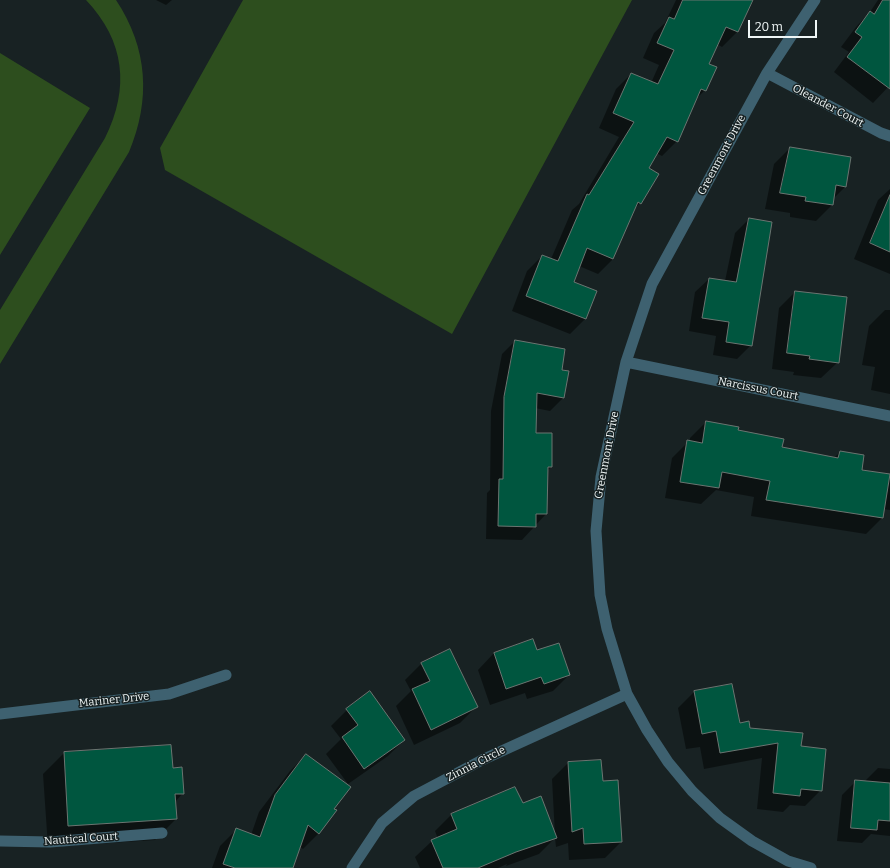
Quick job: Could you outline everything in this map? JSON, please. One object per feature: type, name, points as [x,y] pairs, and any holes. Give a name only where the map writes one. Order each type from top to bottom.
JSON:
[{"type":"street","name":"Greenmont Drive","points":[[811,868],[788,861],[752,841],[720,818],[692,791],[668,762],[647,730],[627,694],[616,664],[603,609],[597,562],[596,531],[601,477],[626,362],[652,284],[767,73],[815,0]]},
{"type":"street","name":"Oleander Court","points":[[767,73],[881,133],[890,136]]},
{"type":"street","name":"Narcissus Court","points":[[626,362],[890,416]]},
{"type":"street","name":"Mariner Drive","points":[[0,714],[169,694],[226,674]]},
{"type":"street","name":"Zinnia Circle","points":[[352,868],[382,823],[414,796],[482,760],[627,694]]},
{"type":"street","name":"Nautical Court","points":[[0,841],[50,842],[162,833]]},
{"type":"green space","points":[[86,0],[116,0],[127,18],[135,37],[143,74],[141,113],[129,152],[0,364],[0,310],[105,138],[113,119],[118,101],[120,66],[116,48],[109,32],[99,16]]},
{"type":"green space","points":[[243,0],[632,0],[452,334],[165,170],[160,148]]},
{"type":"green space","points":[[0,53],[90,108],[0,255]]},
{"type":"building","points":[[683,0],[753,0],[738,32],[726,27],[709,64],[717,67],[706,91],[701,89],[678,142],[667,137],[649,168],[659,174],[641,204],[638,202],[613,259],[587,248],[574,282],[597,291],[586,319],[526,296],[542,255],[558,261],[587,194],[589,195],[634,122],[613,113],[631,73],[658,84],[674,50],[657,43],[669,17],[674,19]]},
{"type":"building","points":[[883,0],[890,0],[890,89],[847,57],[862,37],[855,32],[870,11],[874,14]]},
{"type":"building","points":[[790,147],[851,157],[846,187],[836,185],[833,205],[805,201],[806,197],[780,193]]},
{"type":"building","points":[[890,195],[890,252],[870,243]]},
{"type":"building","points":[[749,218],[772,222],[752,346],[726,342],[729,322],[702,318],[709,278],[736,282]]},
{"type":"building","points":[[795,291],[847,297],[839,363],[809,359],[810,356],[787,353]]},
{"type":"building","points":[[515,340],[565,349],[562,370],[569,371],[564,398],[537,393],[536,433],[552,433],[552,467],[548,467],[547,514],[536,514],[536,527],[498,526],[499,479],[503,479],[504,397]]},
{"type":"building","points":[[706,421],[739,427],[738,430],[784,439],[782,447],[838,458],[840,451],[864,455],[862,470],[890,474],[883,518],[766,500],[770,481],[722,472],[719,488],[680,482],[687,440],[702,443]]},
{"type":"building","points":[[533,639],[537,650],[559,643],[570,675],[544,684],[541,677],[506,689],[494,653]]},
{"type":"building","points":[[450,649],[478,707],[431,730],[412,689],[430,681],[421,663]]},
{"type":"building","points":[[732,684],[740,723],[749,721],[750,728],[803,733],[801,746],[826,749],[822,791],[801,789],[800,796],[773,793],[778,743],[720,753],[716,731],[702,734],[694,691]]},
{"type":"building","points":[[370,691],[405,740],[364,769],[342,737],[358,725],[346,709]]},
{"type":"building","points":[[171,745],[173,768],[182,767],[184,794],[175,794],[177,819],[68,826],[64,752]]},
{"type":"building","points":[[306,754],[351,787],[334,809],[337,810],[319,834],[308,825],[293,868],[235,868],[223,864],[236,828],[260,837],[275,795]]},
{"type":"building","points":[[601,760],[603,781],[618,780],[622,842],[584,844],[583,828],[572,832],[568,762]]},
{"type":"building","points":[[855,780],[890,783],[890,821],[878,820],[877,830],[851,828]]},
{"type":"building","points":[[515,787],[523,803],[541,796],[557,838],[516,852],[478,868],[443,868],[431,840],[457,829],[451,814]]}]
